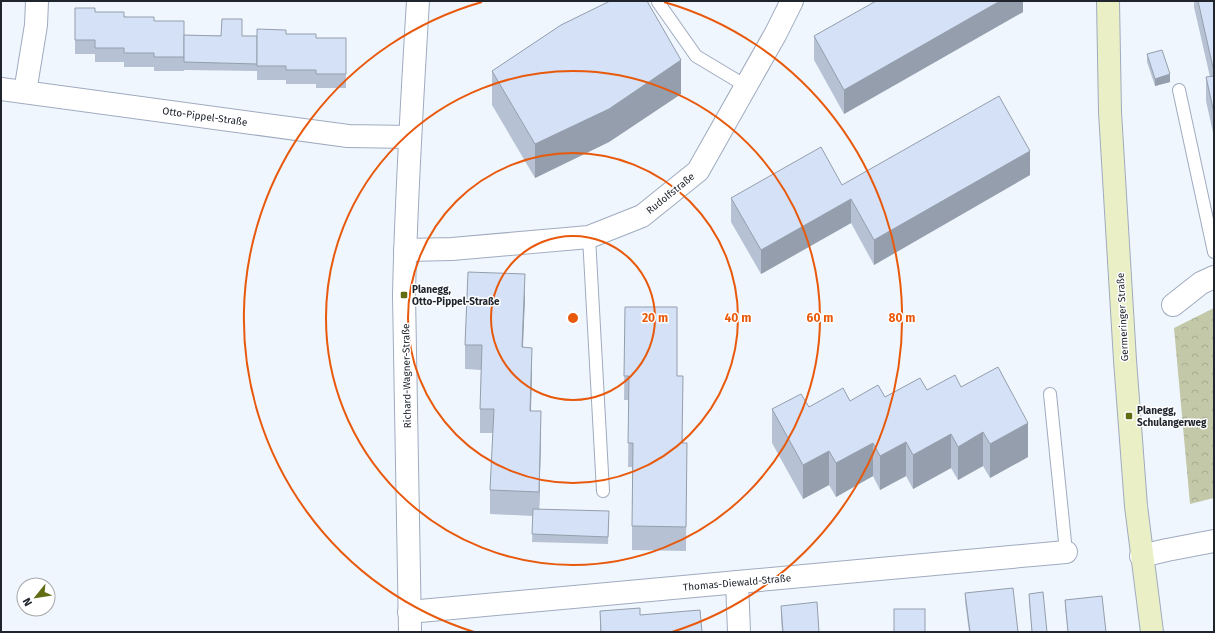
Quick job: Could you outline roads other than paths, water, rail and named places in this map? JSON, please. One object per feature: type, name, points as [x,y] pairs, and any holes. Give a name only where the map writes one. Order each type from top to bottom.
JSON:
[{"type":"main road","name":"Germeringer Straße","points":[[1108,1],[1110,112],[1124,352],[1136,506],[1141,556],[1152,632]]},
{"type":"street","points":[[25,92],[36,25],[37,1]]},
{"type":"street","name":"Richard-Wagner-Straße","points":[[409,622],[404,295],[410,137],[418,1]]},
{"type":"street","name":"Rudolfstraße","points":[[405,250],[452,249],[589,237],[642,216],[698,171],[776,33],[792,1]]},
{"type":"street","name":"Otto-Pippel-Straße","points":[[1,89],[348,136],[410,137]]},
{"type":"street","points":[[1173,305],[1201,282],[1214,277]]},
{"type":"street","points":[[1141,556],[1214,541]]},
{"type":"street","name":"Thomas-Diewald-Straße","points":[[409,622],[737,582],[1066,552]]},
{"type":"street","points":[[737,582],[739,632]]},
{"type":"lane","points":[[658,2],[696,56],[746,86]]},
{"type":"lane","points":[[1179,90],[1214,252]]},
{"type":"lane","points":[[589,237],[603,491]]},
{"type":"lane","points":[[1050,394],[1066,552]]},
{"type":"place","name":"Planegg, Otto-Pippel-Straße","points":[[404,295]]},
{"type":"place","name":"Planegg, Schulangerweg","points":[[1129,416]]}]
